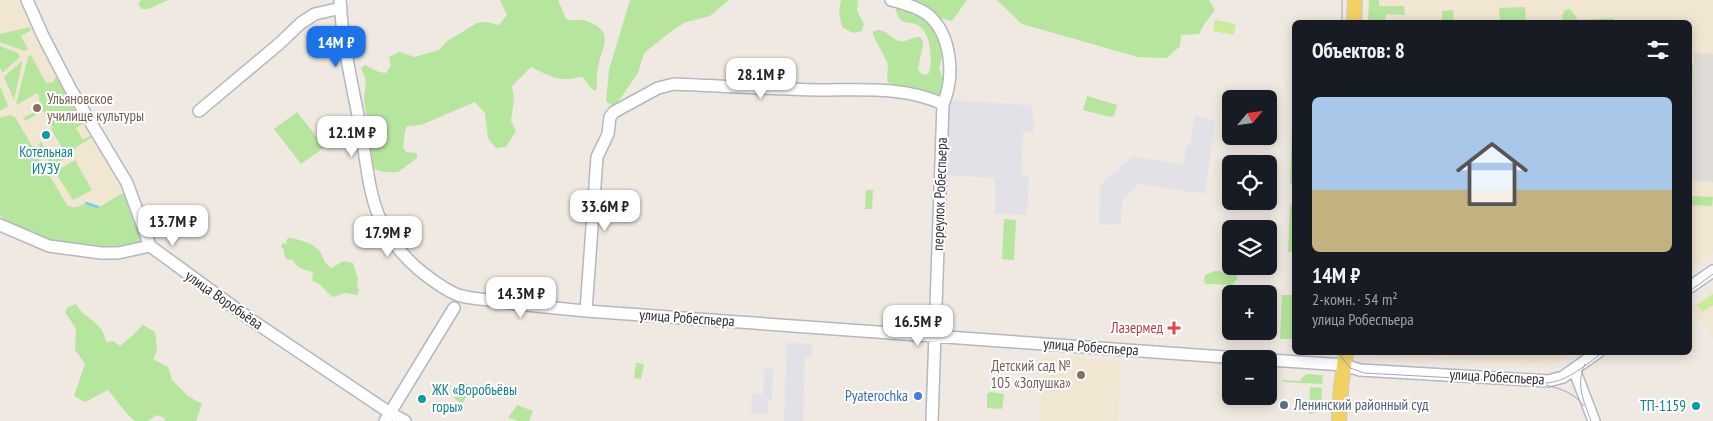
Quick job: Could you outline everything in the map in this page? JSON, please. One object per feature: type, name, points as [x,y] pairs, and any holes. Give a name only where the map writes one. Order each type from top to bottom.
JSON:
[{"type":"main road","points":[[1354,20],[1355,0]]},
{"type":"main road","points":[[1340,421],[1341,387],[1345,359]]},
{"type":"street","points":[[0,225],[44,244],[62,248],[101,253],[118,253],[150,246],[127,182],[70,88],[42,36],[27,0]]},
{"type":"street","name":"переулок Робеспьера","points":[[891,0],[904,3],[927,14],[943,35],[949,53],[948,92],[943,104],[932,421]]},
{"type":"street","points":[[199,111],[301,23],[315,14],[341,4]]},
{"type":"street","name":"улица Робеспьера","points":[[341,4],[344,42],[364,146],[371,197],[379,220],[393,244],[422,272],[460,296],[522,306],[1222,357]]},
{"type":"street","points":[[586,311],[596,157],[608,134],[610,117],[614,112],[658,88],[674,84],[819,90],[888,90],[930,98],[943,104]]},
{"type":"street","name":"улица Воробьёва","points":[[150,246],[387,417],[405,421]]},
{"type":"street","points":[[1692,287],[1713,271]]},
{"type":"street","points":[[387,417],[454,308]]},
{"type":"street","name":"улица Робеспьера","points":[[1277,360],[1345,359],[1366,370],[1548,380],[1563,377],[1594,355]]},
{"type":"street","points":[[1574,369],[1594,421]]},
{"type":"shaded area","name":"Ульяновское училище культуры","points":[[0,0],[21,0],[32,30],[56,74],[55,77],[119,181],[128,200],[140,236],[6,219],[0,216]]},
{"type":"shaded area","points":[[1369,0],[1713,0],[1713,253],[1692,268],[1692,20],[1368,20]]},
{"type":"shaded area","points":[[1694,53],[1713,54],[1713,182],[1692,181]]},
{"type":"shaded area","points":[[949,100],[1031,105],[1034,123],[1033,133],[1023,132],[1021,175],[1029,176],[1027,215],[995,214],[995,178],[944,175]]},
{"type":"shaded area","points":[[1195,116],[1215,121],[1205,194],[1138,184],[1122,200],[1121,224],[1099,225],[1100,186],[1132,156],[1183,165],[1187,145],[1190,145]]},
{"type":"shaded area","points":[[1713,292],[1713,338],[1692,308],[1692,306]]},
{"type":"shaded area","points":[[787,342],[812,344],[811,358],[805,358],[803,421],[784,421]]},
{"type":"shaded area","points":[[1370,355],[1569,355],[1550,365]]},
{"type":"shaded area","name":"Детский сад № 105 «Золушка»","points":[[1042,356],[1121,360],[1118,421],[1040,421]]},
{"type":"shaded area","points":[[764,369],[773,369],[772,400],[768,401],[767,414],[751,413],[752,393],[763,394]]},
{"type":"green space","points":[[141,0],[168,0],[148,9],[142,9],[138,4]]},
{"type":"green space","points":[[500,0],[558,0],[566,19],[586,21],[597,26],[605,36],[605,41],[597,70],[597,88],[595,91],[581,77],[564,79],[549,76],[531,67],[512,86],[514,98],[511,121],[516,131],[506,147],[496,148],[488,138],[485,113],[475,102],[421,125],[407,126],[403,148],[406,152],[417,153],[417,158],[398,172],[384,172],[374,169],[364,100],[366,80],[361,68],[365,65],[379,72],[386,73],[391,66],[389,57],[399,52],[415,57],[439,50],[447,41],[477,23],[486,22],[499,25],[507,15]]},
{"type":"green space","points":[[630,0],[729,0],[710,16],[686,22],[673,30],[644,53],[638,73],[615,106],[606,102],[609,70]]},
{"type":"green space","points":[[841,0],[858,0],[857,11],[864,24],[862,31],[853,33],[842,27],[839,11]]},
{"type":"green space","points":[[908,0],[967,0],[952,21],[939,18]]},
{"type":"green space","points":[[997,0],[1209,0],[1215,10],[1199,34],[1181,35],[1180,46],[1167,58],[1138,57],[1022,24]]},
{"type":"green space","points":[[1369,0],[1379,0],[1379,6],[1404,6],[1405,15],[1386,14],[1385,20],[1368,20]]},
{"type":"green space","points":[[896,7],[923,15],[940,39],[943,53],[939,69],[945,83],[940,96],[937,97],[891,85],[887,81],[887,62],[873,35],[873,32],[877,30],[883,31],[899,41],[920,37],[923,45],[918,68],[920,73],[925,75],[929,73],[930,68],[930,46],[925,33],[922,28],[915,24],[901,21],[896,12]]},
{"type":"green space","points":[[1525,7],[1526,20],[1500,20],[1499,8]]},
{"type":"green space","points":[[1570,9],[1578,20],[1563,20],[1562,16],[1565,10]]},
{"type":"green space","points":[[1453,10],[1454,20],[1442,20],[1442,11]]},
{"type":"green space","points":[[1613,18],[1614,20],[1578,20]]},
{"type":"green space","points":[[1215,20],[1236,24],[1234,35],[1213,31]]},
{"type":"green space","points":[[30,27],[31,30],[21,36],[28,49],[24,51],[0,42],[0,34]]},
{"type":"green space","points":[[0,46],[18,53],[20,57],[2,73],[0,67]]},
{"type":"green space","points":[[31,55],[46,83],[53,82],[57,78],[84,123],[76,128],[83,140],[92,135],[93,137],[76,147],[72,155],[54,165],[50,164],[38,144],[41,142],[52,160],[65,153],[43,111],[25,121],[23,118],[43,107],[39,100],[39,95],[34,93],[33,96],[16,105],[28,57]]},
{"type":"green space","points":[[22,61],[22,63],[14,100],[4,77]]},
{"type":"green space","points":[[0,86],[8,106],[0,111]]},
{"type":"green space","points":[[1087,96],[1117,105],[1114,116],[1110,117],[1083,110]]},
{"type":"green space","points":[[297,112],[325,147],[301,164],[274,129]]},
{"type":"green space","points":[[10,115],[15,117],[67,205],[74,207],[86,203],[98,208],[121,194],[126,194],[142,237],[140,242],[132,246],[103,249],[42,239],[1,220],[3,218],[0,216],[0,118]]},
{"type":"green space","points":[[1292,128],[1292,184],[1290,184]]},
{"type":"green space","points":[[75,160],[92,190],[73,200],[55,172]]},
{"type":"green space","points":[[866,190],[873,190],[872,209],[865,209]]},
{"type":"green space","points":[[1692,196],[1713,197],[1712,206],[1692,205]]},
{"type":"green space","points":[[1290,205],[1292,205],[1292,252],[1288,252]]},
{"type":"green space","points":[[1004,219],[1016,220],[1014,260],[1002,259]]},
{"type":"green space","points":[[288,238],[305,242],[317,248],[331,268],[344,261],[353,263],[358,279],[357,286],[359,290],[357,295],[345,293],[333,297],[312,281],[313,272],[299,267],[293,260],[286,259],[281,246],[283,243],[287,244]]},
{"type":"green space","points":[[1214,271],[1222,271],[1222,275],[1237,275],[1237,279],[1232,285],[1206,284],[1204,281],[1205,275]]},
{"type":"green space","points":[[1713,294],[1713,305],[1703,312],[1697,305]]},
{"type":"green space","points":[[1282,295],[1292,295],[1292,339],[1280,339]]},
{"type":"green space","points":[[76,304],[85,315],[98,325],[106,342],[113,341],[120,346],[143,325],[155,332],[157,351],[153,359],[168,367],[172,380],[188,396],[202,404],[196,421],[164,421],[165,418],[157,415],[148,421],[135,421],[108,390],[85,402],[74,396],[85,364],[75,350],[76,329],[65,312],[68,307]]},
{"type":"green space","points":[[636,363],[644,364],[641,379],[634,378]]},
{"type":"green space","points":[[1306,374],[1323,375],[1322,384],[1283,382],[1283,380],[1299,381]]},
{"type":"green space","points":[[463,382],[472,387],[462,404],[454,398]]},
{"type":"green space","points":[[1310,387],[1322,388],[1321,411],[1309,414]]},
{"type":"green space","points":[[990,392],[1004,394],[1002,409],[987,408],[987,394]]},
{"type":"green space","points":[[517,405],[533,411],[529,421],[508,418]]},
{"type":"waterway","points":[[86,203],[98,207]]},
{"type":"tram line","points":[[1342,0],[1342,20]]},
{"type":"tram line","points":[[1692,290],[1713,274]]},
{"type":"tram line","points":[[1340,355],[1350,368],[1364,373],[1547,383],[1569,376],[1599,355]]},
{"type":"tram line","points":[[1585,364],[1582,372],[1581,386],[1583,400],[1591,421]]},
{"type":"tram line","points":[[1546,385],[1572,395],[1584,406]]},
{"type":"place","name":"Ульяновское училище культуры","points":[[37,108]]},
{"type":"place","name":"Котельная ИУЗУ","points":[[46,135]]},
{"type":"place","name":"Лазермед","points":[[1174,328]]},
{"type":"place","name":"Детский сад № 105 «Золушка»","points":[[1081,375]]},
{"type":"place","name":"Pyaterochka","points":[[918,396]]},
{"type":"place","name":"ЖК «Воробьёвы горы»","points":[[422,399]]},
{"type":"place","name":"Ленинский районный суд","points":[[1284,405]]},
{"type":"place","name":"ТП-1159","points":[[1696,406]]}]
